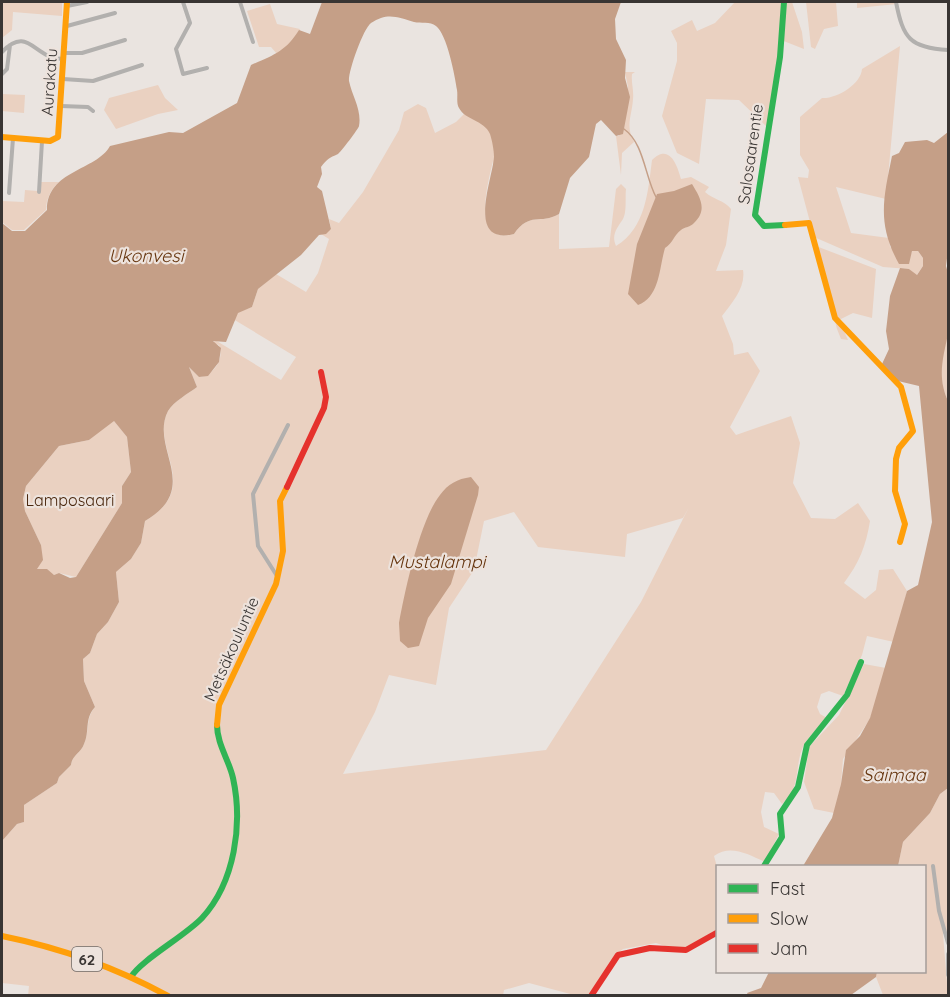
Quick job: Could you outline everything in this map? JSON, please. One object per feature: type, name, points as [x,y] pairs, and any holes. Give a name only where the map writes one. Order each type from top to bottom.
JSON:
[{"type":"street","points":[[67,4],[87,2]]},
{"type":"street","points":[[183,2],[190,23],[176,49],[183,74],[207,68]]},
{"type":"street","points":[[240,2],[253,42]]},
{"type":"street","name":"Salosaarentie","points":[[784,2],[780,57],[755,215],[764,226],[809,223],[835,318],[904,393],[913,431],[899,448],[896,459],[895,491],[905,524],[900,542]]},
{"type":"street","points":[[896,2],[905,33],[911,42],[948,50]]},
{"type":"street","name":"Aurakatu","points":[[42,141],[53,141],[58,137],[67,4]]},
{"type":"street","points":[[67,26],[115,14]]},
{"type":"street","points":[[2,52],[11,42],[18,40],[27,42],[50,58],[81,53],[126,40]]},
{"type":"street","points":[[2,74],[8,69],[11,42]]},
{"type":"street","points":[[63,79],[93,81],[142,65]]},
{"type":"street","points":[[61,106],[88,107],[93,111]]},
{"type":"street","points":[[2,137],[42,141],[39,192]]},
{"type":"street","points":[[9,193],[14,138]]},
{"type":"street","name":"Metsäkouluntie","points":[[131,977],[134,972],[204,915],[223,884],[232,860],[237,805],[232,776],[219,745],[215,726],[219,705],[278,577],[283,532],[280,501],[324,408],[326,398],[321,372]]},
{"type":"street","points":[[278,577],[258,546],[253,494],[288,425]]},
{"type":"street","points":[[765,865],[782,837],[780,814],[798,788],[807,745],[847,695],[861,662]]},
{"type":"street","points":[[933,866],[939,910],[948,943]]},
{"type":"street","points":[[591,996],[618,956],[650,948],[676,952],[686,950],[716,933]]},
{"type":"street","name":"62","points":[[2,936],[78,955],[131,977],[168,996]]},
{"type":"street","points":[[948,954],[948,975]]},
{"type":"green space","points":[[2,2],[62,2],[62,16],[13,12],[12,30],[2,38]]},
{"type":"green space","points":[[735,2],[792,2],[802,32],[804,49],[781,40],[767,127],[739,100],[706,99],[699,164],[677,153],[662,116],[677,61],[677,43],[671,31],[692,20],[697,31],[715,23]]},
{"type":"green space","points":[[806,2],[836,2],[838,26],[824,29],[815,49],[811,47]]},
{"type":"green space","points":[[857,2],[896,2],[897,4],[857,8]]},
{"type":"green space","points":[[270,4],[277,24],[300,29],[291,44],[277,54],[271,47],[259,47],[247,11]]},
{"type":"green space","points":[[900,46],[886,199],[836,187],[851,233],[889,238],[890,247],[910,257],[912,251],[918,251],[923,258],[923,266],[916,276],[909,269],[883,267],[814,237],[798,177],[808,178],[809,170],[800,155],[800,117],[822,98],[828,98],[847,90],[861,75],[862,69]]},
{"type":"green space","points":[[625,72],[635,72],[632,74],[633,96],[629,126],[634,142],[622,153],[621,175],[616,136],[619,136],[628,87]]},
{"type":"green space","points":[[158,85],[165,98],[178,110],[158,114],[116,129],[104,110],[109,98]]},
{"type":"green space","points":[[469,88],[475,97],[474,103],[482,105],[486,115],[495,112],[503,104],[509,111],[515,106],[520,112],[528,110],[530,117],[538,124],[537,148],[532,159],[503,170],[494,168],[493,161],[485,210],[491,230],[500,235],[514,234],[530,220],[546,219],[559,214],[559,249],[609,247],[616,189],[621,184],[626,189],[625,209],[624,216],[614,235],[616,246],[634,229],[640,219],[647,196],[652,160],[663,154],[668,155],[675,162],[681,179],[691,177],[709,187],[705,192],[731,209],[726,245],[716,271],[743,270],[743,276],[737,294],[722,316],[733,344],[734,355],[748,352],[760,371],[730,427],[736,435],[791,416],[800,443],[793,483],[811,518],[835,519],[858,503],[870,521],[861,554],[844,583],[865,599],[876,590],[879,570],[893,569],[907,591],[894,642],[867,636],[862,655],[843,696],[829,691],[821,694],[817,707],[820,714],[827,718],[805,743],[801,751],[795,783],[789,797],[782,804],[774,793],[765,792],[761,812],[764,827],[779,834],[765,862],[746,853],[733,851],[720,852],[714,856],[716,865],[716,930],[687,948],[674,949],[656,943],[623,949],[614,957],[588,995],[574,995],[529,983],[504,990],[503,996],[28,996],[29,986],[2,983],[2,841],[17,824],[24,822],[24,805],[57,783],[84,744],[90,716],[95,707],[84,681],[83,659],[90,653],[97,634],[108,622],[119,602],[116,572],[131,559],[141,543],[145,521],[162,508],[171,494],[172,467],[164,425],[170,408],[197,387],[189,367],[199,377],[213,370],[220,356],[219,345],[213,343],[215,340],[281,380],[296,357],[233,319],[238,312],[252,307],[258,289],[276,274],[306,292],[318,273],[329,239],[321,234],[331,229],[329,219],[339,223],[363,192],[399,130],[404,112],[418,104],[426,108],[435,133],[456,122],[464,114],[460,105],[467,94],[465,89]],"holes":[[[689,507],[641,602],[546,750],[343,774],[375,712],[389,675],[436,685],[449,608],[474,570],[484,521],[514,512],[538,547],[625,557],[627,534],[683,518]]]},
{"type":"green space","points":[[2,94],[25,95],[24,113],[2,111]]},
{"type":"green space","points":[[38,182],[59,182],[50,194],[46,210],[24,230],[12,230],[2,222],[2,201],[24,202],[25,190],[38,191]]},
{"type":"green space","points":[[816,246],[876,269],[872,318],[853,313],[839,320],[848,340],[841,339],[837,329]]},
{"type":"green space","points":[[948,332],[948,401],[942,384],[941,366]]},
{"type":"green space","name":"Lamposaari","points":[[110,421],[114,421],[127,437],[131,472],[122,486],[122,503],[76,577],[59,573],[54,575],[37,569],[41,545],[25,511],[23,499],[26,486],[59,446],[89,440]]},
{"type":"green space","points":[[864,664],[886,668],[870,719],[843,759],[841,784],[834,813],[814,809],[804,782],[809,747],[839,715]]},
{"type":"green space","points":[[948,788],[948,933],[943,934],[948,995],[883,995],[876,977],[877,973],[926,973],[926,865],[898,865],[903,842],[930,813],[940,794]]},
{"type":"water","name":"Ukonvesi","points":[[322,2],[621,2],[615,19],[616,39],[626,60],[625,78],[630,97],[623,134],[616,136],[601,120],[596,124],[589,157],[570,178],[559,214],[546,219],[530,220],[514,234],[499,235],[490,230],[485,208],[494,157],[491,136],[487,129],[459,108],[452,66],[440,30],[431,24],[417,23],[392,16],[371,23],[360,42],[349,76],[350,87],[359,114],[359,126],[339,153],[328,159],[321,167],[322,174],[317,187],[322,191],[331,229],[326,234],[319,235],[301,255],[258,289],[252,307],[238,313],[226,342],[213,341],[221,348],[219,362],[208,376],[199,377],[189,367],[197,387],[170,408],[164,425],[173,481],[170,495],[162,508],[145,521],[141,543],[131,559],[116,572],[119,602],[108,622],[97,634],[90,653],[83,659],[84,681],[95,707],[89,716],[84,744],[57,783],[24,805],[24,822],[17,824],[2,841],[2,223],[12,231],[25,231],[47,210],[49,197],[63,179],[94,161],[110,146],[169,132],[183,133],[237,103],[251,65],[279,52],[299,30],[310,34]],"holes":[[[114,421],[127,437],[131,472],[122,486],[122,503],[76,577],[70,578],[59,573],[54,575],[47,569],[37,569],[43,560],[41,545],[25,511],[23,499],[26,486],[59,446],[89,440]]]},
{"type":"water","name":"Saimaa","points":[[948,132],[946,266],[949,319],[942,376],[948,401],[948,788],[940,794],[930,813],[903,842],[898,865],[804,865],[832,818],[841,784],[846,750],[860,736],[870,718],[907,591],[918,585],[932,522],[919,386],[898,381],[882,364],[889,349],[886,331],[890,296],[900,268],[909,269],[917,275],[923,266],[923,258],[918,251],[912,251],[909,264],[899,264],[887,236],[884,199],[892,156],[899,153],[905,142],[927,140],[934,143]]},
{"type":"water","points":[[692,184],[700,199],[701,213],[693,224],[682,229],[665,248],[655,289],[651,296],[638,305],[628,294],[637,244],[657,194]]},
{"type":"water","name":"Mustalampi","points":[[471,477],[479,487],[478,495],[451,584],[428,618],[419,646],[408,648],[400,641],[399,623],[414,556],[426,521],[446,488],[457,481]]},
{"type":"water","points":[[768,973],[877,973],[876,977],[851,995],[748,995],[747,993],[761,988]]},
{"type":"waterway","points":[[624,129],[631,135],[640,151],[656,197]]},
{"type":"traffic: fast","points":[[784,2],[780,57],[755,215],[764,226],[785,225]]},
{"type":"traffic: fast","points":[[765,865],[782,837],[780,814],[798,787],[807,745],[847,695],[861,662]]},
{"type":"traffic: fast","points":[[131,977],[144,963],[202,918],[213,904],[229,870],[236,833],[236,796],[217,725]]},
{"type":"traffic: slow","points":[[2,137],[50,141],[58,137],[67,2]]},
{"type":"traffic: slow","points":[[785,225],[809,223],[835,318],[901,387],[913,431],[899,448],[896,459],[895,491],[905,524],[900,542]]},
{"type":"traffic: slow","points":[[217,725],[219,705],[276,584],[283,551],[280,501],[287,487]]},
{"type":"traffic: slow","points":[[2,936],[45,946],[87,960],[128,976],[168,996]]},
{"type":"traffic: jam","points":[[287,487],[324,408],[326,397],[321,372]]},
{"type":"traffic: jam","points":[[591,996],[618,955],[650,948],[686,950],[716,933]]}]
